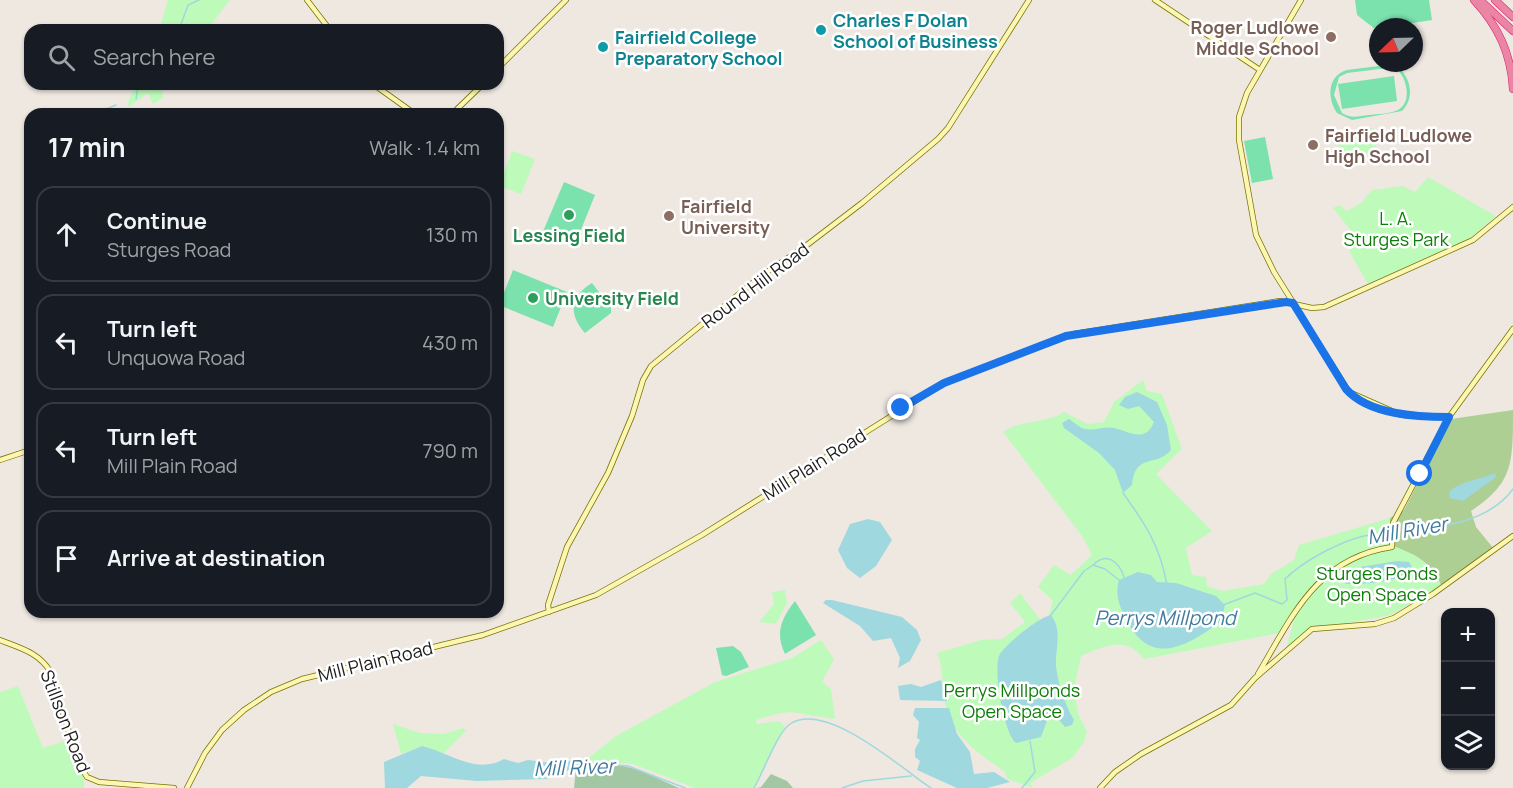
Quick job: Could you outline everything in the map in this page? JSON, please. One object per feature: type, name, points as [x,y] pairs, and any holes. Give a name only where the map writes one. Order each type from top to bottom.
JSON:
[{"type":"highway","points":[[1474,0],[1491,18],[1502,38],[1510,64],[1513,89]]},
{"type":"highway","points":[[1480,0],[1513,31]]},
{"type":"highway","points":[[1496,0],[1513,15]]},
{"type":"main road","points":[[307,0],[325,24]]},
{"type":"main road","points":[[504,62],[566,0]]},
{"type":"main road","name":"Round Hill Road","points":[[549,612],[548,605],[567,547],[617,453],[643,380],[651,366],[761,276],[819,237],[928,148],[948,128],[1029,0]]},
{"type":"main road","points":[[1155,0],[1260,69]]},
{"type":"main road","points":[[1301,0],[1260,69],[1240,112],[1239,140],[1256,235],[1266,258],[1293,303],[1346,389],[1354,397],[1401,415],[1449,417]]},
{"type":"main road","points":[[381,90],[407,108]]},
{"type":"main road","points":[[458,108],[477,90]]},
{"type":"main road","name":"Mill Plain Road","points":[[187,788],[205,753],[222,730],[250,705],[279,688],[319,674],[483,635],[596,595],[687,544],[944,383],[1073,334],[1280,301],[1318,309],[1473,240],[1513,207]]},
{"type":"main road","points":[[1255,678],[1303,598],[1318,581],[1358,557],[1392,547],[1393,523],[1449,417],[1513,329]]},
{"type":"main road","points":[[0,460],[24,452]]},
{"type":"main road","points":[[1100,788],[1115,772],[1141,754],[1227,708],[1255,678],[1312,629],[1375,624],[1394,618],[1443,588],[1513,536]]},
{"type":"main road","name":"Stillson Road","points":[[0,640],[35,655],[45,664],[50,672],[79,764],[87,777],[99,782],[174,788]]},
{"type":"green space","points":[[168,0],[230,0],[212,24],[161,24]]},
{"type":"green space","points":[[1355,0],[1429,0],[1432,20],[1369,18],[1369,24],[1357,15]]},
{"type":"green space","points":[[1369,67],[1369,70],[1347,73],[1339,77],[1334,95],[1342,113],[1349,116],[1398,110],[1407,97],[1404,80],[1400,72],[1402,72],[1408,82],[1409,100],[1402,111],[1352,120],[1337,113],[1330,94],[1332,82],[1340,73]]},
{"type":"green space","points":[[1394,76],[1397,101],[1342,109],[1338,84]]},
{"type":"green space","points":[[133,90],[162,90],[163,98],[153,104],[148,93],[129,107],[128,103]]},
{"type":"green space","points":[[1373,128],[1377,152],[1340,157],[1337,133]]},
{"type":"green space","points":[[1265,137],[1273,179],[1252,183],[1244,141]]},
{"type":"green space","points":[[512,151],[535,159],[521,194],[504,188],[504,173]]},
{"type":"green space","name":"L. A. Sturges Park","points":[[1428,177],[1496,216],[1468,240],[1368,284],[1349,251],[1360,242],[1333,208],[1339,205],[1347,211],[1361,203],[1372,190],[1403,186],[1415,192]]},
{"type":"green space","name":"Lessing Field","points":[[564,182],[595,195],[574,247],[542,234]]},
{"type":"green space","name":"University Field","points":[[513,270],[567,292],[553,327],[504,307],[504,292]]},
{"type":"green space","points":[[592,283],[611,308],[611,313],[585,333],[576,319],[574,306],[579,294]]},
{"type":"green space","name":"Perrys Millponds Open Space","points":[[1143,380],[1147,391],[1162,394],[1182,449],[1156,474],[1212,531],[1186,548],[1192,575],[1206,577],[1207,586],[1222,591],[1264,584],[1271,574],[1294,560],[1299,545],[1390,518],[1390,545],[1427,564],[1442,587],[1390,615],[1313,630],[1286,649],[1294,620],[1285,632],[1144,659],[1130,647],[1122,645],[1106,646],[1081,656],[1074,689],[1078,714],[1087,731],[1084,742],[1072,758],[1030,783],[1033,788],[1007,779],[1004,771],[974,749],[958,732],[947,711],[937,653],[981,640],[1002,639],[1025,622],[1010,603],[1020,593],[1042,622],[1047,621],[1053,601],[1038,587],[1054,565],[1071,575],[1092,555],[1082,536],[1003,432],[1018,425],[1050,418],[1064,412],[1088,424],[1104,422],[1114,402]]},
{"type":"green space","points":[[1513,410],[1511,459],[1508,471],[1495,491],[1471,511],[1476,527],[1494,549],[1442,587],[1427,564],[1390,545],[1390,518],[1404,510],[1451,419]]},
{"type":"green space","points":[[785,590],[787,603],[776,624],[759,622],[774,604],[772,592]]},
{"type":"green space","points":[[795,601],[816,635],[785,654],[780,639],[781,626]]},
{"type":"green space","points":[[821,640],[834,659],[822,682],[831,689],[835,719],[791,712],[756,720],[757,724],[779,721],[785,727],[753,788],[695,788],[633,764],[586,760],[616,736],[715,682],[792,658]]},
{"type":"green space","points":[[733,646],[741,652],[749,667],[726,676],[722,675],[716,648]]},
{"type":"green space","points":[[18,686],[43,748],[68,740],[84,780],[84,788],[0,788],[0,692]]},
{"type":"green space","points":[[393,724],[420,733],[444,734],[463,728],[466,731],[442,755],[422,746],[401,754]]},
{"type":"green space","points":[[623,766],[639,770],[679,788],[574,788],[576,768]]},
{"type":"green space","points":[[771,774],[787,781],[793,788],[757,788],[761,787]]},
{"type":"water","points":[[1137,392],[1157,402],[1167,425],[1171,450],[1137,468],[1132,485],[1123,493],[1115,470],[1099,453],[1064,428],[1062,423],[1069,419],[1085,429],[1114,428],[1136,434],[1146,433],[1154,422],[1139,406],[1128,409],[1119,405],[1125,397]]},
{"type":"water","points":[[1495,473],[1496,477],[1463,501],[1450,498],[1449,492],[1454,488]]},
{"type":"water","points":[[868,519],[880,522],[892,540],[876,566],[860,578],[847,568],[838,550],[850,524]]},
{"type":"water","points":[[1397,561],[1409,562],[1413,569],[1399,577],[1372,583],[1346,584],[1343,578],[1354,568]]},
{"type":"water","name":"Perrys Millpond","points":[[1138,572],[1151,575],[1157,582],[1176,583],[1216,596],[1225,605],[1221,621],[1182,645],[1158,648],[1146,644],[1126,619],[1118,596],[1119,580]]},
{"type":"water","points":[[826,600],[902,617],[917,630],[921,640],[910,661],[898,668],[900,658],[891,638],[873,641],[860,626],[823,603]]},
{"type":"water","points":[[1051,615],[1058,633],[1056,666],[1058,680],[1074,720],[1072,725],[1065,727],[1054,714],[1048,718],[1041,737],[1016,743],[1007,727],[1004,715],[998,686],[998,661],[1003,650],[1016,638]]},
{"type":"water","points":[[941,680],[947,701],[900,700],[898,686],[911,684],[921,687]]},
{"type":"water","points":[[915,708],[949,708],[957,734],[970,752],[974,774],[994,772],[1010,782],[987,788],[957,788],[917,770],[920,761],[915,757],[915,749],[920,740],[917,738],[919,722],[913,715]]},
{"type":"water","points":[[422,746],[473,764],[483,765],[504,759],[518,763],[528,760],[552,763],[583,759],[587,763],[546,779],[477,781],[421,776],[407,788],[385,788],[384,762]]},
{"type":"waterway","points":[[181,24],[188,5],[199,0]]},
{"type":"waterway","points":[[136,99],[138,90]]},
{"type":"waterway","points":[[109,108],[116,105]]},
{"type":"waterway","name":"Mill River","points":[[1223,605],[1255,593],[1282,604],[1287,600],[1285,579],[1311,559],[1333,547],[1364,536],[1444,526],[1464,521],[1483,514],[1513,489]]},
{"type":"waterway","points":[[1123,493],[1151,536],[1167,585]]},
{"type":"waterway","points":[[1093,565],[1103,559],[1112,560],[1124,577]]},
{"type":"waterway","name":"Mill River","points":[[1051,615],[1084,571],[1093,565],[1105,569],[1119,580]]},
{"type":"waterway","name":"Mill River","points":[[754,788],[775,744],[785,729],[790,724],[805,719],[823,721],[843,729],[883,753],[931,788]]},
{"type":"waterway","name":"Mill River","points":[[1022,788],[1035,772],[1030,741]]},
{"type":"waterway","name":"Mill River","points":[[588,763],[628,766],[685,788]]},
{"type":"waterway","points":[[842,788],[863,781],[911,776]]},
{"type":"place","name":"Charles F Dolan School of Business","points":[[821,30]]},
{"type":"place","name":"Roger Ludlowe Middle School","points":[[1331,37]]},
{"type":"place","name":"Fairfield College Preparatory School","points":[[603,47]]},
{"type":"place","name":"Fairfield Ludlowe High School","points":[[1313,145]]},
{"type":"place","name":"Lessing Field","points":[[569,215]]},
{"type":"place","name":"Fairfield University","points":[[669,216]]},
{"type":"place","name":"University Field","points":[[533,298]]},
{"type":"route","points":[[901,408],[944,383],[1073,334],[1280,301],[1293,303],[1346,389],[1354,397],[1401,415],[1449,417],[1420,474]]},
{"type":"park label","name":"Sturges Ponds Open Space","points":[[1377,583]]}]
